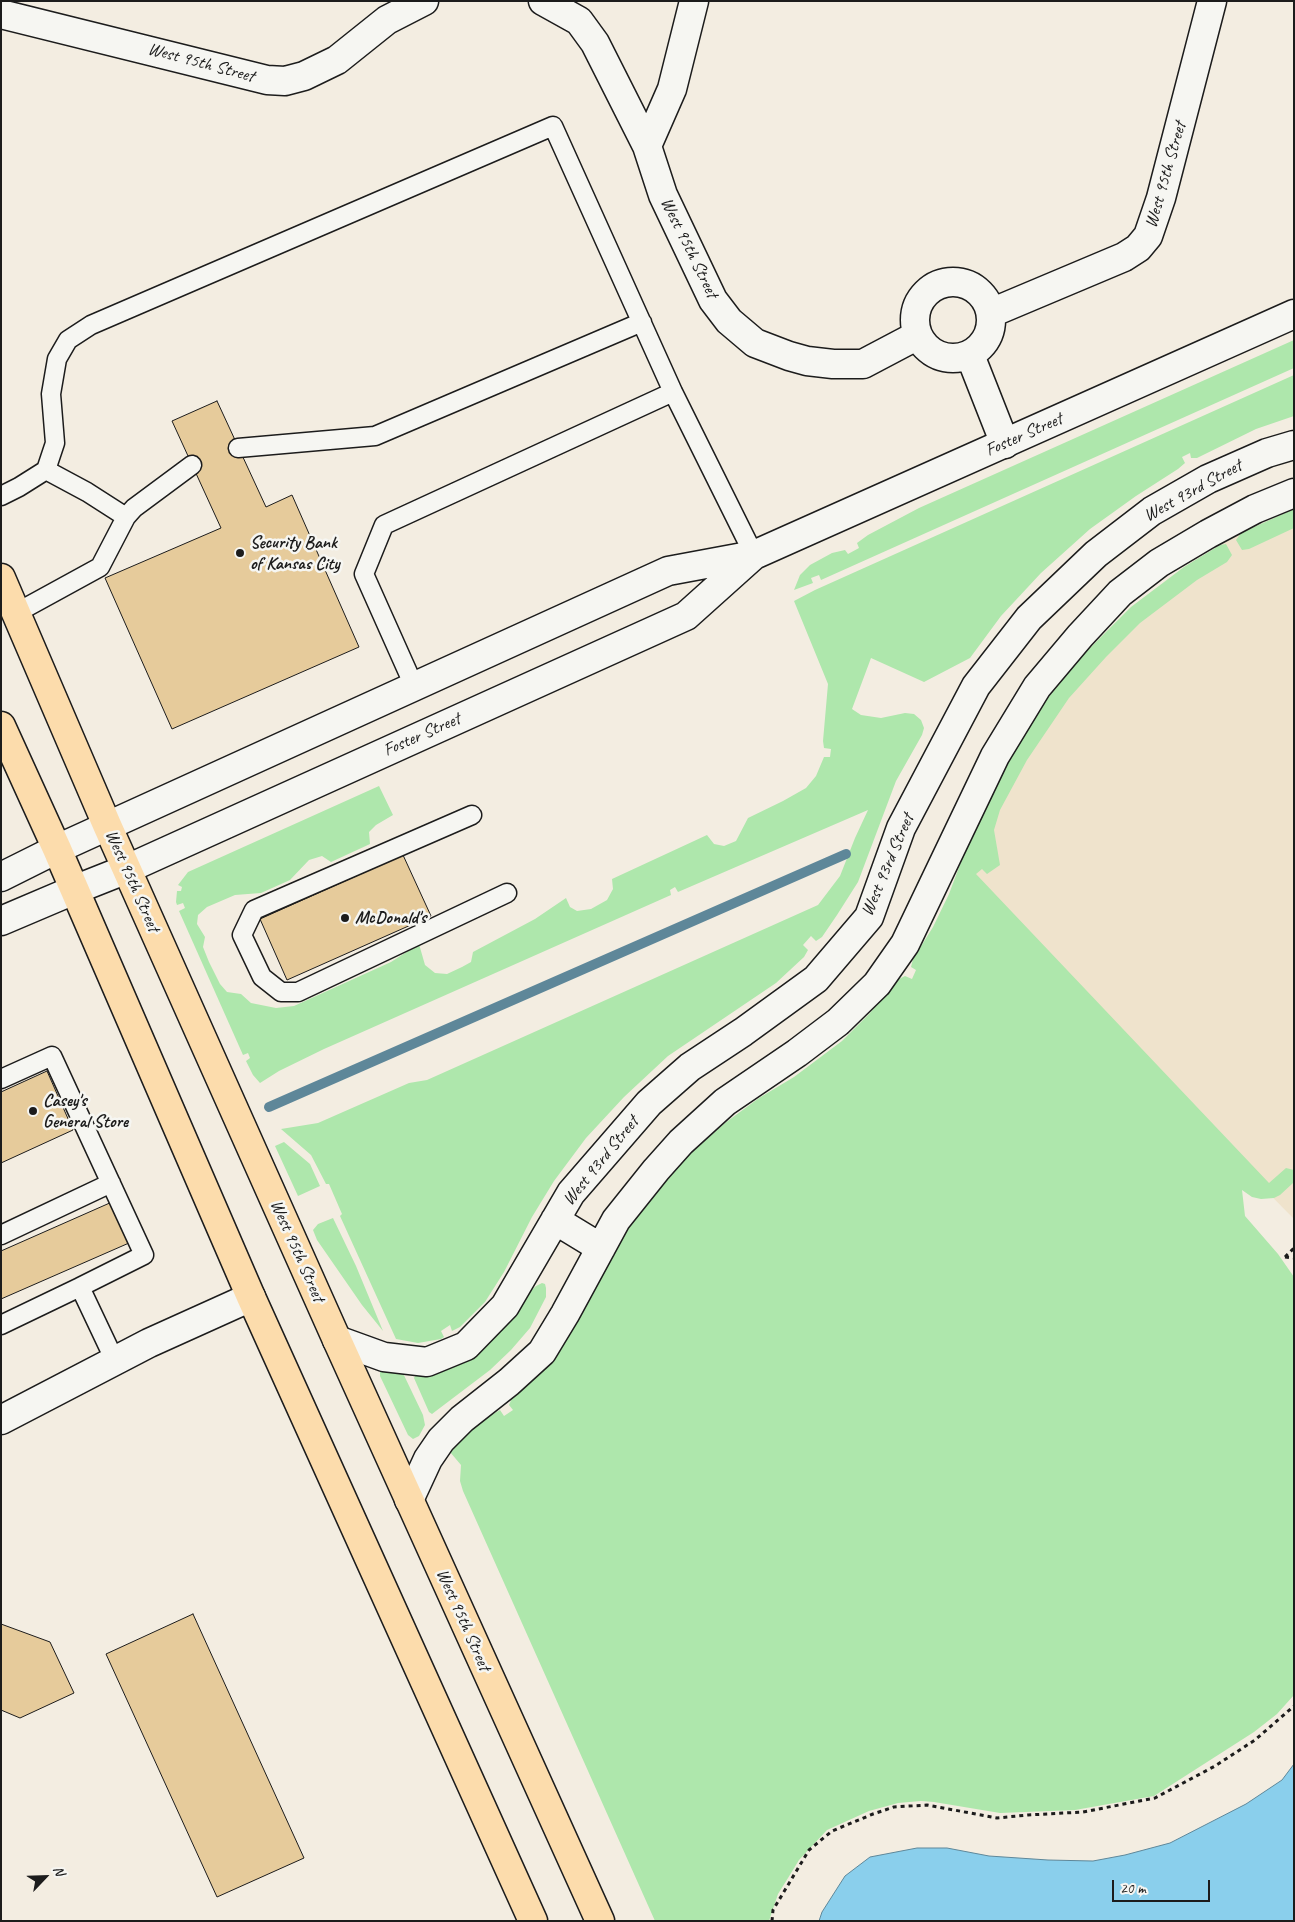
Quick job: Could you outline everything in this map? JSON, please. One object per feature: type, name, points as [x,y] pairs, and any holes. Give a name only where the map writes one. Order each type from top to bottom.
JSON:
[{"type":"main road","name":"West 95th Street","points":[[1,578],[107,825],[337,1340],[600,1921]]},
{"type":"main road","points":[[1,726],[57,849],[251,1297],[534,1921]]},
{"type":"street","name":"West 95th Street","points":[[1,14],[97,36],[267,80],[285,81],[304,76],[337,60],[383,11],[424,1]]},
{"type":"street","name":"West 95th Street","points":[[543,1],[579,21],[595,43],[647,146],[663,196],[713,300],[729,321],[755,343],[807,361],[833,364],[863,364],[918,335]]},
{"type":"street","points":[[585,30],[592,1]]},
{"type":"street","points":[[647,146],[672,89],[694,1]]},
{"type":"street","name":"West 95th Street","points":[[992,313],[1124,257],[1138,248],[1148,236],[1161,198],[1212,1]]},
{"type":"street","points":[[954,281],[967,284],[979,290],[987,301],[992,313],[992,326],[981,348],[970,355],[958,358],[946,358],[934,354],[925,346],[918,335],[915,323],[916,311],[921,299],[930,289],[942,283],[954,281]]},
{"type":"street","name":"Foster Street","points":[[1,877],[107,825],[668,571],[754,555],[1294,314]]},
{"type":"street","points":[[970,355],[1005,444]]},
{"type":"street","name":"West 93rd Street","points":[[337,1340],[384,1357],[427,1362],[466,1346],[505,1306],[571,1193],[649,1103],[690,1067],[743,1032],[816,979],[868,917],[901,828],[976,686],[1029,618],[1096,554],[1152,511],[1208,479],[1266,453],[1294,444]]},
{"type":"street","points":[[409,1500],[428,1459],[441,1440],[462,1419],[509,1382],[542,1352],[616,1220],[681,1142],[725,1102],[798,1053],[838,1022],[877,984],[905,944],[995,756],[1037,687],[1080,636],[1120,593],[1159,563],[1255,509],[1294,493]]},
{"type":"street","name":"Foster Street","points":[[1,921],[127,869],[686,616],[754,555]]},
{"type":"street","points":[[555,1220],[601,1248]]},
{"type":"street","points":[[1,1420],[149,1343],[251,1297]]},
{"type":"lane","points":[[1,496],[46,470],[55,443],[51,394],[57,359],[68,340],[91,325],[553,126],[673,392],[754,555]]},
{"type":"lane","points":[[238,448],[375,436],[642,322]]},
{"type":"lane","points":[[414,686],[364,574],[384,525],[673,392]]},
{"type":"lane","points":[[16,613],[100,567],[126,517],[134,508],[192,465]]},
{"type":"lane","points":[[46,470],[87,492],[126,517]]},
{"type":"lane","points":[[472,815],[254,910],[242,935],[262,977],[282,992],[298,992],[507,893]]},
{"type":"lane","points":[[1,1079],[52,1056],[144,1254],[1,1325]]},
{"type":"lane","points":[[1,1235],[111,1183]]},
{"type":"lane","points":[[80,1286],[114,1361]]},
{"type":"path","points":[[1294,1248],[1285,1257],[1294,1258]]},
{"type":"path","points":[[772,1921],[773,1910],[809,1850],[832,1831],[872,1814],[894,1807],[927,1805],[997,1818],[1028,1814],[1083,1812],[1154,1798],[1215,1766],[1255,1740],[1294,1706]]},
{"type":"shaded area","points":[[1294,509],[1294,1219],[956,877],[1053,691],[1084,654],[1131,607],[1184,567],[1241,533]]},
{"type":"green space","points":[[1294,340],[1294,368],[821,580],[819,575],[811,578],[813,583],[794,590],[800,575],[810,565],[832,553],[845,550],[848,554],[859,548],[857,543],[868,535],[919,508]]},
{"type":"green space","points":[[1294,375],[1294,416],[1256,429],[1197,458],[1191,458],[1190,453],[1182,457],[1185,463],[1178,469],[1090,529],[1041,573],[1001,616],[970,658],[924,682],[871,658],[852,709],[861,715],[881,718],[905,713],[914,714],[921,720],[924,728],[922,735],[896,781],[858,882],[822,937],[816,941],[811,936],[803,945],[808,950],[804,957],[776,983],[668,1056],[624,1097],[586,1138],[554,1181],[532,1217],[504,1272],[485,1302],[460,1327],[452,1331],[450,1325],[441,1331],[444,1337],[441,1339],[418,1343],[396,1339],[340,1216],[342,1214],[329,1184],[326,1184],[311,1155],[281,1129],[318,1123],[409,1083],[427,1080],[818,905],[840,876],[868,810],[678,892],[675,887],[670,890],[671,895],[324,1049],[279,1071],[260,1083],[253,1075],[246,1061],[250,1058],[248,1053],[243,1055],[179,911],[185,908],[183,903],[177,905],[176,902],[177,891],[181,891],[182,887],[178,885],[188,872],[379,786],[393,815],[376,825],[369,832],[370,844],[331,862],[322,856],[309,860],[290,880],[261,893],[235,895],[207,907],[198,915],[197,924],[205,937],[203,947],[220,984],[227,992],[241,994],[251,1003],[276,1008],[294,1006],[391,962],[419,944],[425,965],[435,973],[447,974],[471,962],[473,952],[535,919],[566,898],[570,907],[577,911],[591,909],[607,900],[613,889],[612,879],[707,835],[714,844],[724,846],[736,841],[748,818],[806,788],[816,776],[824,757],[830,757],[831,749],[824,748],[823,741],[828,684],[794,601]]},
{"type":"green space","points":[[1294,509],[1294,528],[1249,549],[1242,550],[1236,540],[1241,533]]},
{"type":"green space","points":[[1226,544],[1232,555],[1227,562],[1197,580],[1140,623],[1069,698],[1027,760],[1000,810],[994,830],[1000,865],[987,874],[982,869],[976,874],[1269,1183],[1286,1168],[1294,1170],[1293,1183],[1274,1198],[1261,1199],[1252,1197],[1242,1190],[1245,1216],[1278,1254],[1294,1277],[1294,1695],[1277,1714],[1254,1732],[1154,1796],[1075,1810],[1000,1813],[934,1802],[898,1803],[869,1811],[827,1830],[799,1860],[778,1894],[769,1921],[655,1921],[463,1491],[460,1481],[461,1465],[450,1452],[461,1437],[479,1422],[500,1410],[504,1416],[513,1410],[509,1405],[512,1398],[536,1376],[577,1320],[629,1224],[690,1154],[725,1123],[759,1098],[794,1077],[842,1041],[869,1014],[899,979],[905,976],[912,979],[916,970],[911,967],[913,959],[933,927],[949,894],[977,819],[994,783],[1038,710],[1084,654],[1131,607],[1184,567],[1220,545]]},
{"type":"green space","points":[[284,1142],[310,1164],[320,1186],[298,1196],[275,1146]]},
{"type":"green space","points":[[333,1218],[356,1266],[383,1331],[362,1305],[317,1240],[313,1230],[318,1224]]},
{"type":"green space","points":[[542,1283],[545,1284],[546,1297],[530,1328],[511,1350],[490,1370],[432,1414],[429,1412],[414,1378],[417,1371],[522,1299]]},
{"type":"green space","points":[[401,1369],[423,1415],[425,1425],[419,1436],[413,1439],[408,1435],[380,1376],[380,1370]]},
{"type":"water","points":[[1294,1764],[1294,1921],[819,1921],[822,1912],[845,1876],[870,1857],[917,1848],[947,1848],[989,1856],[1048,1860],[1093,1861],[1125,1855],[1170,1843],[1246,1804],[1282,1780]]},
{"type":"building","name":"Security Bank of Kansas City","points":[[217,401],[266,507],[292,495],[359,647],[172,729],[105,578],[221,528],[172,421]]},
{"type":"building","name":"McDonald's","points":[[403,855],[431,916],[287,980],[260,919]]},
{"type":"building","name":"Casey's General Store","points":[[47,1071],[73,1130],[1,1163],[1,1092]]},
{"type":"building","points":[[112,1202],[129,1243],[1,1299],[1,1251]]},
{"type":"building","points":[[193,1614],[304,1858],[217,1897],[106,1654]]},
{"type":"building","points":[[1,1624],[50,1642],[74,1693],[20,1718],[1,1710]]},
{"type":"waterway","points":[[269,1107],[846,854]]},
{"type":"place","name":"Security Bank of Kansas City","points":[[240,553]]},
{"type":"place","name":"McDonald's","points":[[345,918]]},
{"type":"place","name":"Casey's General Store","points":[[33,1111]]}]
